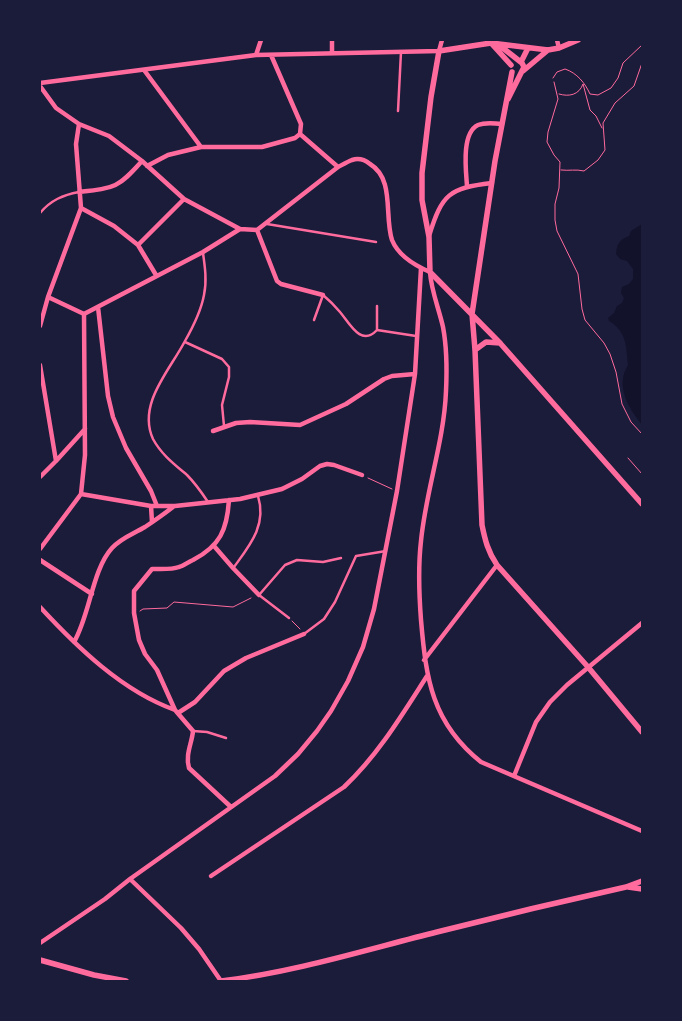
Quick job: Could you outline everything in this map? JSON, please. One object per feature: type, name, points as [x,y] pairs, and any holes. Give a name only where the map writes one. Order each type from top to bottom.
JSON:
[{"type":"street","points":[[256,55],[260,40]]},
{"type":"street","points":[[332,40],[332,53]]},
{"type":"street","points":[[442,40],[431,97],[422,173],[422,200],[428,237],[430,272],[444,338],[447,364],[441,439],[420,540],[419,597],[424,660],[432,696],[445,721],[460,742],[481,762],[642,831]]},
{"type":"street","points":[[557,40],[559,48]]},
{"type":"street","points":[[578,40],[559,48],[548,50],[499,44],[491,41],[439,51],[256,55],[40,85],[56,108],[79,124],[109,136],[142,160],[184,199],[240,229],[257,230],[267,224],[338,167],[352,160],[360,160],[374,166],[380,173],[385,188],[392,241],[402,254],[414,265],[430,272],[500,343],[642,504]]},
{"type":"street","points":[[491,41],[516,74],[523,72],[548,50]]},
{"type":"street","points":[[499,44],[524,65],[523,72],[505,106]]},
{"type":"street","points":[[528,48],[520,61],[514,62],[512,68],[472,314],[482,525],[486,543],[497,565],[588,667],[642,732]]},
{"type":"street","points":[[147,166],[168,155],[201,147],[262,147],[295,138],[300,134],[301,124],[271,55]]},
{"type":"street","points":[[144,70],[201,147]]},
{"type":"street","points":[[467,186],[465,159],[471,130],[487,123],[502,124]]},
{"type":"street","points":[[40,326],[48,297],[81,208],[76,144],[79,124]]},
{"type":"street","points":[[300,134],[338,167]]},
{"type":"street","points":[[79,192],[115,186],[121,183],[142,160]]},
{"type":"street","points":[[428,237],[435,216],[443,202],[454,191],[467,186],[492,183]]},
{"type":"street","points":[[138,246],[184,199]]},
{"type":"street","points":[[81,208],[114,226],[138,246],[156,275]]},
{"type":"street","points":[[84,314],[203,252],[240,229]]},
{"type":"street","points":[[257,230],[277,281],[281,284],[323,295]]},
{"type":"street","points":[[40,943],[105,899],[130,879],[275,776],[298,754],[331,711],[363,647],[376,600],[386,551],[415,374],[421,268]]},
{"type":"street","points":[[48,297],[84,314]]},
{"type":"street","points":[[98,307],[108,396],[113,417],[126,448],[151,491],[157,506]]},
{"type":"street","points":[[40,549],[81,494],[85,455],[84,314]]},
{"type":"street","points":[[475,350],[486,342],[500,343]]},
{"type":"street","points":[[40,364],[56,461]]},
{"type":"street","points":[[213,431],[236,422],[300,425],[346,404],[384,379],[392,376],[415,374]]},
{"type":"street","points":[[40,476],[84,429]]},
{"type":"street","points":[[81,494],[151,506],[174,506],[229,500],[282,490],[320,466],[327,464],[362,475]]},
{"type":"street","points":[[229,500],[226,520],[214,546],[203,555],[178,568],[152,569],[134,591],[134,613],[139,640],[145,654],[157,670],[176,711],[193,731],[187,762],[189,768],[231,807]]},
{"type":"street","points":[[151,506],[152,522]]},
{"type":"street","points":[[74,642],[82,627],[106,556],[111,549],[174,506]]},
{"type":"street","points":[[214,546],[259,595]]},
{"type":"street","points":[[40,560],[92,594]]},
{"type":"street","points":[[424,660],[497,565]]},
{"type":"street","points":[[40,607],[74,642],[102,666],[147,697],[176,711]]},
{"type":"street","points":[[514,776],[536,722],[543,710],[567,685],[642,623]]},
{"type":"street","points":[[176,711],[195,702],[224,671],[254,655],[304,634]]},
{"type":"street","points":[[211,876],[315,806],[350,781],[363,769],[378,750],[427,676]]},
{"type":"street","points":[[130,879],[181,928],[199,949],[221,981],[254,977],[330,961],[438,932],[626,887],[642,881]]},
{"type":"street","points":[[626,887],[642,889]]},
{"type":"street","points":[[40,960],[94,975],[126,981]]},
{"type":"lane","points":[[398,111],[401,52]]},
{"type":"lane","points":[[40,213],[53,200],[65,194],[79,192]]},
{"type":"lane","points":[[267,224],[376,242]]},
{"type":"lane","points":[[203,252],[206,275],[199,313],[185,342],[153,397],[149,411],[149,425],[153,438],[170,462],[198,488],[208,502]]},
{"type":"lane","points":[[314,320],[323,295],[332,303],[355,332],[365,336],[372,335],[377,330],[377,306]]},
{"type":"lane","points":[[377,330],[416,336]]},
{"type":"lane","points":[[185,342],[222,359],[229,367],[229,377],[222,405],[224,426]]},
{"type":"lane","points":[[233,568],[252,543],[260,523],[262,509],[257,494]]},
{"type":"lane","points":[[304,634],[324,618],[335,602],[356,556],[386,551]]},
{"type":"lane","points":[[290,618],[259,595],[285,565],[296,560],[323,562],[341,558]]},
{"type":"lane","points":[[193,731],[207,732],[226,738]]},
{"type":"path","points":[[553,78],[557,72],[565,69],[579,76],[590,94],[598,95],[612,88],[623,63],[642,45]]},
{"type":"path","points":[[561,170],[571,171],[578,169],[584,171],[598,160],[605,150],[603,123],[615,103],[634,86],[642,63]]},
{"type":"path","points":[[554,82],[558,99],[548,132],[548,142],[554,155],[560,162],[561,170],[555,204],[557,230],[578,274],[585,320],[604,343],[610,354],[616,372],[622,404],[631,422],[642,434]]},
{"type":"path","points":[[558,94],[565,96],[574,94],[581,90],[584,84]]},
{"type":"path","points":[[584,84],[590,110],[596,116],[603,129]]},
{"type":"path","points":[[628,458],[642,474]]},
{"type":"path","points":[[362,475],[397,491]]},
{"type":"path","points":[[136,624],[138,614],[143,609],[167,608],[174,602],[233,607],[259,595]]},
{"type":"path","points":[[290,618],[304,634]]},
{"type":"shaded area","points":[[642,224],[642,425],[628,404],[623,388],[624,373],[628,365],[624,340],[619,330],[608,318],[614,313],[617,306],[622,303],[624,298],[621,293],[622,287],[629,284],[633,279],[633,269],[627,261],[620,259],[616,254],[618,245],[629,236],[631,231]]}]
